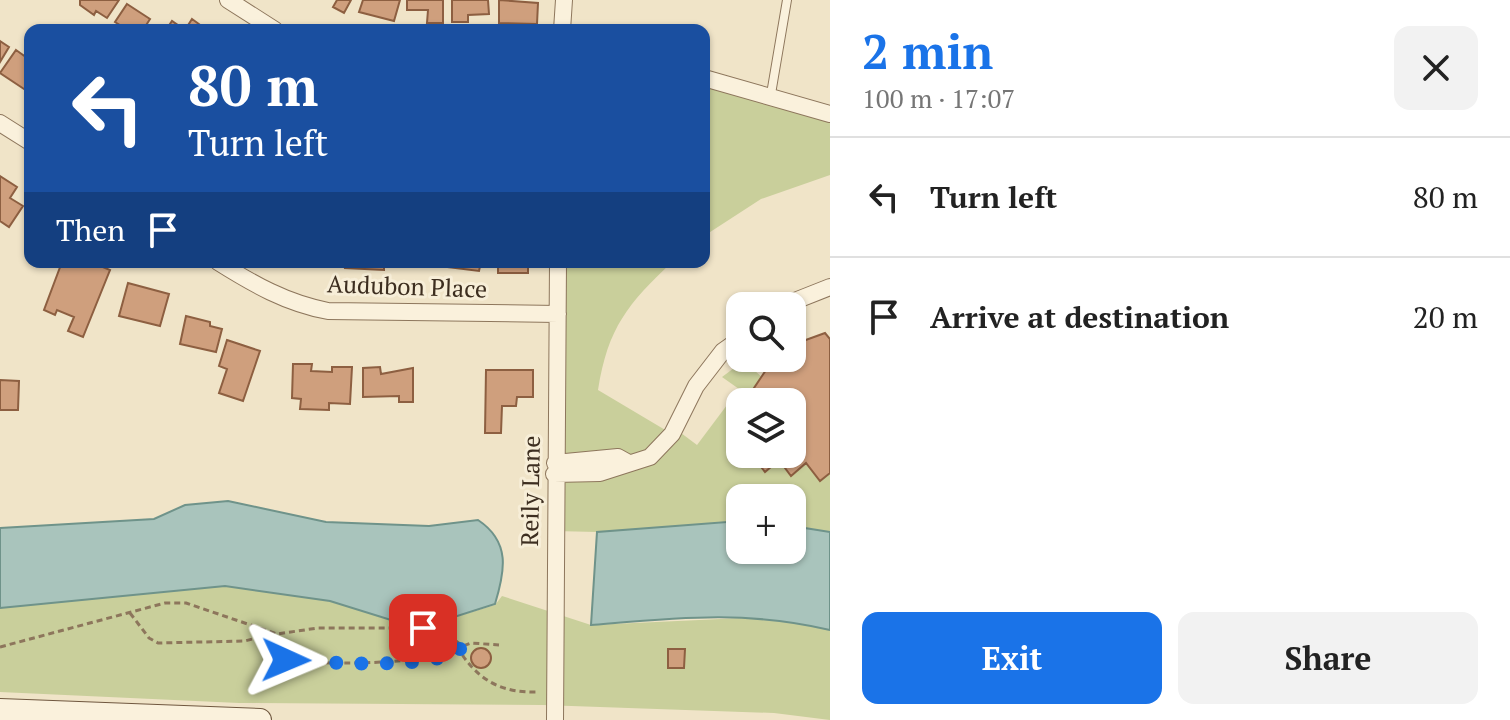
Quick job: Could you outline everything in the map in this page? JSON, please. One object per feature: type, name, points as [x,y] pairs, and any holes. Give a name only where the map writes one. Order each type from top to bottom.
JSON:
[{"type":"main road","points":[[0,710],[260,720]]},
{"type":"street","points":[[228,0],[266,24]]},
{"type":"street","points":[[562,24],[564,0]]},
{"type":"street","points":[[710,79],[771,94],[830,114]]},
{"type":"street","points":[[0,123],[24,138]]},
{"type":"street","name":"Audubon Place","points":[[228,268],[262,289],[294,303],[328,311],[558,314]]},
{"type":"street","name":"Reily Lane","points":[[555,720],[554,468],[558,268]]},
{"type":"street","points":[[806,296],[830,287]]},
{"type":"street","points":[[554,468],[600,473],[650,457],[672,434],[696,386],[726,349]]},
{"type":"lane","points":[[771,94],[787,0]]},
{"type":"path","points":[[0,647],[165,603],[186,603],[271,633]]},
{"type":"path","points":[[129,612],[149,638],[158,643],[245,641],[271,633],[318,628],[423,628],[443,632],[463,646]]},
{"type":"path","points":[[285,657],[418,662],[458,652],[471,643],[499,645]]},
{"type":"path","points":[[463,646],[463,656],[488,683],[505,690],[542,692]]},
{"type":"green space","points":[[710,80],[830,114],[830,175],[761,199],[710,232]]},
{"type":"green space","points":[[557,268],[666,268],[622,318],[608,349],[598,390],[672,434],[681,433],[697,445],[726,406],[726,468],[763,468],[765,471],[769,468],[785,468],[791,475],[800,468],[806,468],[806,463],[820,480],[830,473],[830,532],[806,528],[806,484],[726,484],[726,522],[597,532],[554,531]]},
{"type":"green space","points":[[729,372],[756,372],[762,377],[754,388],[738,388],[722,377]]},
{"type":"green space","points":[[225,586],[330,601],[407,625],[429,625],[495,605],[502,596],[591,625],[764,617],[830,630],[830,720],[774,713],[543,705],[239,703],[0,692],[0,608]]},
{"type":"water","points":[[228,501],[326,522],[429,526],[478,520],[489,529],[501,548],[503,569],[495,604],[429,625],[407,625],[330,601],[225,586],[0,608],[0,528],[154,519],[185,505]]},
{"type":"water","points":[[726,522],[726,564],[806,564],[806,528],[830,532],[830,630],[769,620],[711,617],[591,625],[597,532]]},
{"type":"building","points":[[80,0],[119,0],[107,18],[96,11],[94,15],[80,5]]},
{"type":"building","points":[[337,0],[351,0],[344,13],[333,7]]},
{"type":"building","points":[[363,0],[400,0],[394,21],[359,12]]},
{"type":"building","points":[[407,0],[443,0],[443,23],[427,23],[428,10],[407,10]]},
{"type":"building","points":[[452,0],[488,0],[489,14],[468,15],[468,22],[452,22]]},
{"type":"building","points":[[499,0],[538,3],[537,24],[499,23]]},
{"type":"building","points":[[127,4],[150,19],[147,24],[115,22]]},
{"type":"building","points":[[0,41],[9,47],[0,62]]},
{"type":"building","points":[[16,50],[24,56],[24,89],[0,73]]},
{"type":"building","points":[[0,176],[17,187],[10,198],[23,206],[9,227],[0,221]]},
{"type":"building","points":[[60,268],[110,270],[83,337],[68,331],[74,317],[57,310],[55,315],[44,310]]},
{"type":"building","points":[[498,268],[528,268],[528,273],[498,273]]},
{"type":"building","points":[[128,283],[169,294],[160,326],[119,316]]},
{"type":"building","points":[[186,316],[210,322],[210,326],[222,329],[216,352],[180,344]]},
{"type":"building","points":[[825,333],[830,339],[830,473],[820,481],[806,463],[806,388],[754,388],[765,372],[806,372],[806,340]]},
{"type":"building","points":[[227,340],[260,351],[243,401],[219,393],[227,369],[219,366]]},
{"type":"building","points":[[293,364],[312,364],[311,371],[332,372],[332,367],[352,367],[350,404],[329,403],[329,410],[300,409],[301,399],[292,398]]},
{"type":"building","points":[[380,367],[381,374],[413,368],[413,402],[399,402],[399,396],[363,397],[363,368]]},
{"type":"building","points":[[486,370],[533,370],[533,397],[517,397],[516,406],[502,406],[501,433],[485,433]]},
{"type":"building","points":[[0,380],[19,381],[18,410],[0,410]]},
{"type":"building","points":[[785,468],[800,468],[791,476]]},
{"type":"building","points":[[481,648],[488,651],[491,658],[488,665],[481,668],[474,665],[471,658],[474,651]]},
{"type":"building","points":[[668,649],[685,649],[684,668],[668,668]]},
{"type":"route","points":[[286,660],[418,662],[458,652],[463,646],[443,632],[423,628]]}]
